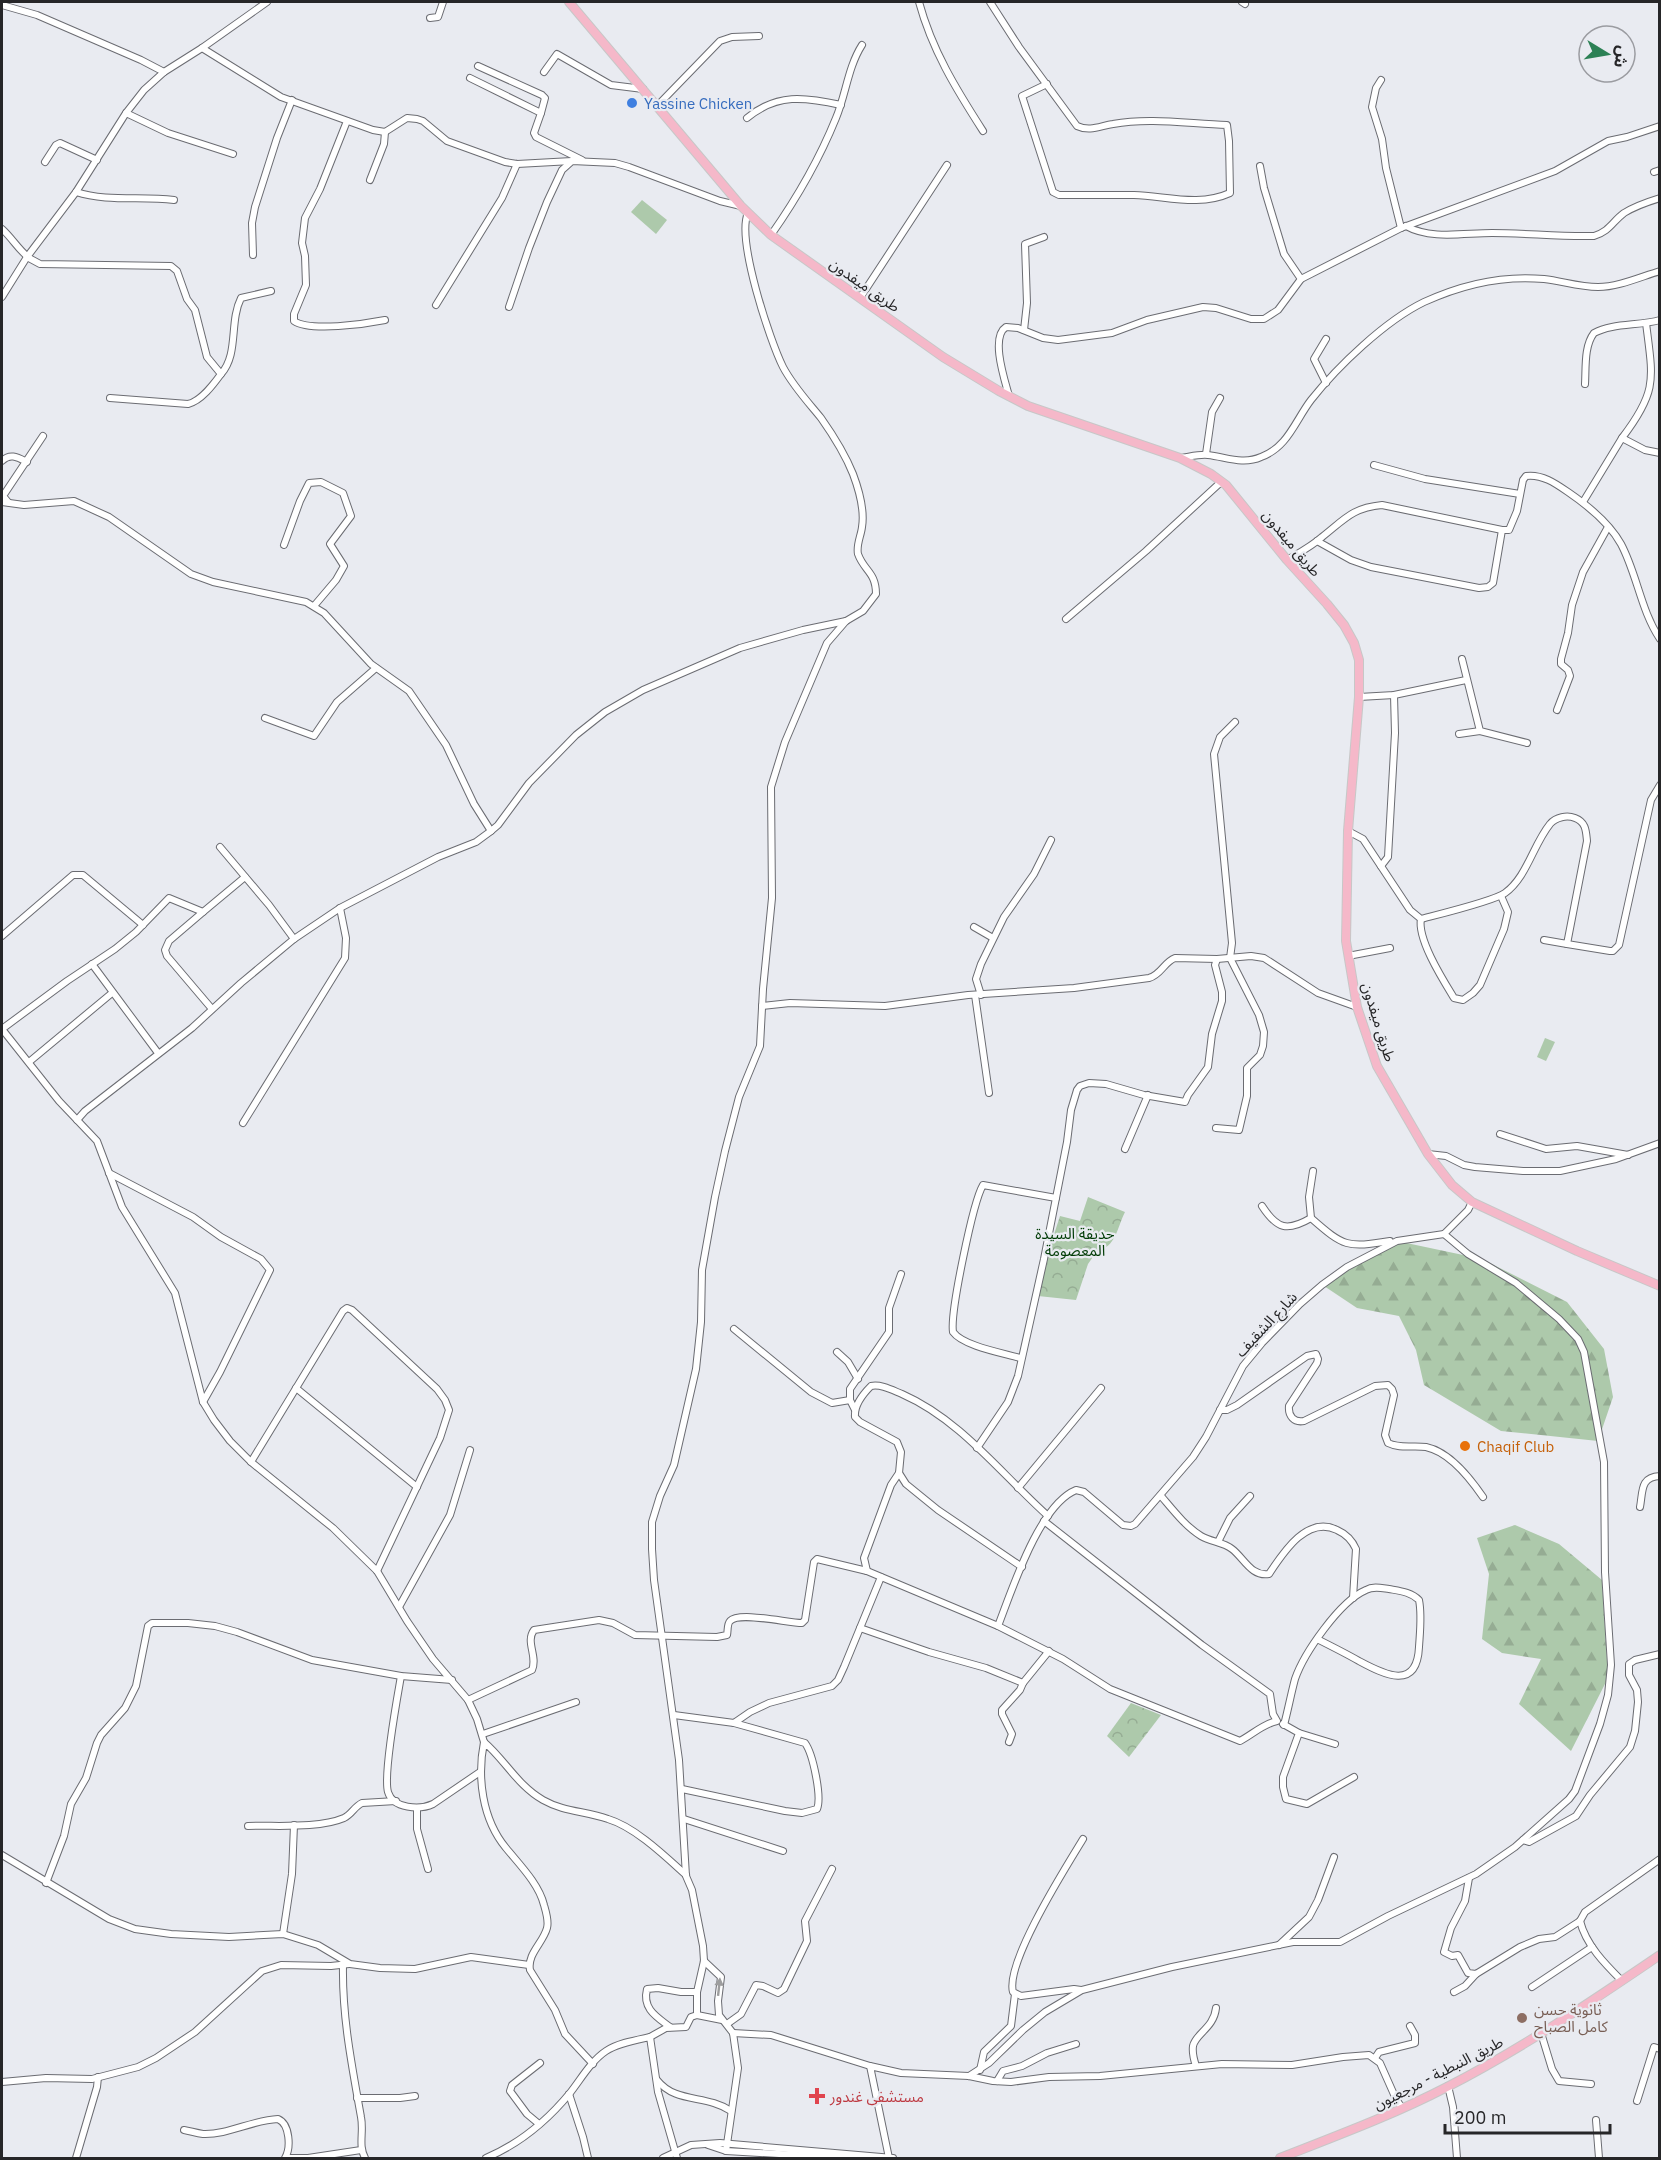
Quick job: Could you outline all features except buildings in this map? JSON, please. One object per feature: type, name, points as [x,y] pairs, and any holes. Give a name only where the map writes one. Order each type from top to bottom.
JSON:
[{"type":"main road","name":"طريق ميفدون","points":[[569,2],[741,206],[771,235],[943,357],[1009,396],[1049,414],[1180,458],[1211,474],[1245,507],[1350,634],[1359,660],[1359,697],[1348,831],[1346,898],[1348,957],[1357,1007],[1377,1066],[1428,1154],[1452,1185],[1472,1202],[1576,1251],[1659,1286]]},
{"type":"main road","name":"طريق النبطية - مرجعيون","points":[[1280,2158],[1402,2108],[1448,2086],[1541,2033],[1659,1955]]},
{"type":"street","points":[[2,297],[76,192],[126,113],[144,90],[164,72],[267,2]]},
{"type":"street","points":[[430,18],[438,17],[443,2]]},
{"type":"street","points":[[919,2],[929,37],[941,62],[982,131]]},
{"type":"street","points":[[990,2],[1019,47],[1047,84],[1077,126],[1083,129],[1131,121],[1227,125],[1230,193],[1217,199],[1202,200],[1136,195],[1059,195],[1053,192],[1022,96],[1047,84]]},
{"type":"street","points":[[2,5],[11,5],[57,23],[164,72]]},
{"type":"street","points":[[658,105],[720,41],[732,37],[759,36]]},
{"type":"street","points":[[771,235],[810,176],[841,105],[853,59],[862,45]]},
{"type":"street","points":[[202,48],[281,97],[347,121],[385,132],[407,118],[419,119],[447,141],[473,152],[517,164],[572,161],[615,163],[720,201],[741,206]]},
{"type":"street","points":[[544,72],[557,54],[611,85],[644,89]]},
{"type":"street","points":[[478,66],[542,95],[545,98],[534,133],[536,137],[585,162]]},
{"type":"street","points":[[470,78],[541,114]]},
{"type":"street","points":[[1381,80],[1376,88],[1372,107],[1403,227]]},
{"type":"street","points":[[747,118],[757,110],[781,100],[799,99],[841,105]]},
{"type":"street","points":[[253,255],[252,223],[255,207],[292,100]]},
{"type":"street","points":[[126,113],[168,133],[233,154]]},
{"type":"street","points":[[347,121],[320,189],[305,219],[302,243],[306,285],[294,314],[294,321],[306,327],[320,327],[367,324],[385,320]]},
{"type":"street","points":[[1009,396],[1000,359],[1000,333],[1006,327],[1058,340],[1112,333],[1148,320],[1203,307],[1216,308],[1251,319],[1264,319],[1278,310],[1301,279],[1403,227],[1555,171],[1608,141],[1659,126]]},
{"type":"street","points":[[370,180],[384,144],[385,132]]},
{"type":"street","points":[[45,162],[56,145],[60,143],[97,160]]},
{"type":"street","points":[[509,308],[529,248],[561,170],[572,161]]},
{"type":"street","points":[[436,305],[502,198],[517,164]]},
{"type":"street","points":[[860,298],[947,165]]},
{"type":"street","points":[[1260,166],[1266,197],[1284,254],[1301,279]]},
{"type":"street","points":[[76,192],[93,197],[174,200]]},
{"type":"street","points":[[1403,227],[1417,232],[1440,234],[1594,236],[1606,231],[1623,214],[1634,207],[1659,198]]},
{"type":"street","points":[[77,1120],[85,1111],[192,1028],[294,939],[340,908],[438,857],[476,842],[491,831],[529,783],[576,735],[605,712],[643,690],[740,648],[803,630],[846,621],[863,611],[876,594],[873,576],[857,552],[862,527],[860,498],[845,458],[831,433],[783,367],[758,296],[746,229],[748,213]]},
{"type":"street","points":[[2,229],[13,239],[20,250],[40,264],[173,266],[179,275],[187,299],[197,315],[207,357],[220,374]]},
{"type":"street","points":[[1024,330],[1028,303],[1025,244],[1044,237]]},
{"type":"street","points":[[1180,458],[1206,454],[1249,461],[1270,453],[1297,425],[1310,402],[1326,383],[1390,322],[1425,302],[1461,287],[1509,278],[1546,279],[1599,287],[1659,271]]},
{"type":"street","points":[[110,398],[188,404],[194,402],[207,391],[227,366],[232,354],[234,326],[241,298],[271,291]]},
{"type":"street","points":[[1585,384],[1587,357],[1594,333],[1614,327],[1659,320]]},
{"type":"street","points":[[1583,502],[1639,414],[1650,392],[1651,362],[1646,323]]},
{"type":"street","points":[[1326,339],[1314,359],[1326,383]]},
{"type":"street","points":[[1206,454],[1212,412],[1220,398]]},
{"type":"street","points":[[43,436],[3,496],[5,502],[24,505],[74,501],[109,517],[191,574],[213,582],[306,602],[314,606],[376,668],[409,691],[415,698],[446,745],[474,804],[491,831]]},
{"type":"street","points":[[1622,438],[1645,450],[1659,453]]},
{"type":"street","points":[[2,461],[11,456],[27,462]]},
{"type":"street","points":[[1374,465],[1425,479],[1520,494]]},
{"type":"street","points":[[1287,560],[1366,506],[1383,505],[1509,530],[1513,524],[1523,480],[1526,476],[1533,475],[1553,483],[1583,502],[1617,537],[1659,639]]},
{"type":"street","points":[[284,545],[309,483],[321,482],[343,493],[351,516],[330,544],[344,566],[336,580],[314,606]]},
{"type":"street","points":[[1066,619],[1146,551],[1221,482]]},
{"type":"street","points":[[1557,710],[1570,676],[1561,659],[1572,605],[1582,572],[1608,527]]},
{"type":"street","points":[[1317,541],[1352,560],[1371,567],[1479,588],[1488,587],[1493,583],[1502,530]]},
{"type":"street","points":[[697,2015],[697,1992],[704,1961],[699,1920],[686,1876],[682,1789],[652,1559],[652,1522],[660,1496],[674,1465],[696,1369],[702,1270],[715,1197],[739,1097],[760,1046],[772,898],[771,787],[785,742],[822,654],[827,643],[846,621]]},
{"type":"street","points":[[1462,659],[1480,730]]},
{"type":"street","points":[[265,718],[314,736],[337,702],[376,668]]},
{"type":"street","points":[[1359,697],[1395,695],[1466,680]]},
{"type":"street","points":[[1381,866],[1388,857],[1395,695]]},
{"type":"street","points":[[1216,1128],[1239,1130],[1247,1096],[1247,1068],[1260,1055],[1264,1032],[1259,1015],[1230,958],[1232,943],[1214,754],[1220,737],[1235,722]]},
{"type":"street","points":[[1460,734],[1480,730],[1527,743]]},
{"type":"street","points":[[1544,940],[1610,951],[1619,945],[1651,800],[1659,784]]},
{"type":"street","points":[[1421,919],[1502,896],[1531,859],[1550,823],[1563,817],[1573,817],[1580,821],[1586,829],[1587,841],[1567,944]]},
{"type":"street","points":[[1348,831],[1363,839],[1410,910],[1421,919]]},
{"type":"street","points":[[988,1094],[976,979],[1004,917],[1034,874],[1051,840]]},
{"type":"street","points":[[220,847],[269,905],[294,939]]},
{"type":"street","points":[[2,936],[77,874],[83,875],[143,925]]},
{"type":"street","points":[[212,1009],[165,952],[169,941],[245,878]]},
{"type":"street","points":[[1421,919],[1420,928],[1444,981],[1454,998],[1463,1000],[1480,985],[1504,929],[1508,912],[1502,896]]},
{"type":"street","points":[[203,912],[170,898],[115,949],[2,1029],[59,1101],[97,1141],[122,1207],[175,1293],[203,1402],[230,1441],[250,1462],[333,1528],[377,1571],[433,1659],[468,1700],[483,1734],[480,1772],[492,1827],[504,1846],[525,1871],[543,1902],[548,1923],[529,1965],[533,1976],[555,2010],[565,2034],[593,2064]]},
{"type":"street","points":[[243,1123],[345,958],[346,938],[340,908]]},
{"type":"street","points":[[974,927],[993,938]]},
{"type":"street","points":[[1348,957],[1390,948]]},
{"type":"street","points":[[762,1006],[790,1004],[885,1006],[978,995],[1074,988],[1156,976],[1169,960],[1175,958],[1217,959],[1251,956],[1264,958],[1318,993],[1357,1007]]},
{"type":"street","points":[[977,1448],[999,1417],[1017,1376],[1044,1259],[1074,1097],[1080,1086],[1089,1083],[1106,1084],[1185,1102],[1208,1067],[1212,1034],[1222,1001],[1215,965],[1217,959]]},
{"type":"street","points":[[92,964],[158,1053]]},
{"type":"street","points":[[29,1062],[112,993]]},
{"type":"street","points":[[1125,1149],[1148,1095]]},
{"type":"street","points":[[1500,1134],[1546,1149],[1577,1146],[1628,1155]]},
{"type":"street","points":[[1428,1154],[1446,1156],[1464,1165],[1523,1171],[1576,1169],[1628,1155],[1659,1143]]},
{"type":"street","points":[[1313,1171],[1309,1197],[1311,1218],[1343,1243],[1360,1246],[1396,1240]]},
{"type":"street","points":[[109,1173],[193,1217],[221,1237],[261,1258],[270,1270],[203,1402]]},
{"type":"street","points":[[1020,1358],[968,1342],[956,1337],[952,1332],[957,1290],[968,1241],[983,1185],[1056,1198]]},
{"type":"street","points":[[969,2076],[980,2070],[1045,2012],[1082,1990],[1173,1967],[1301,1941],[1340,1942],[1388,1916],[1469,1878],[1523,1840],[1563,1805],[1575,1791],[1598,1730],[1608,1695],[1611,1665],[1605,1572],[1603,1453],[1584,1352],[1578,1339],[1516,1283],[1462,1250],[1444,1234],[1468,1210],[1472,1202]]},
{"type":"street","points":[[1262,1206],[1272,1219],[1282,1226],[1292,1228],[1311,1218]]},
{"type":"street","name":"شارع الشقيف","points":[[1046,1519],[1071,1492],[1076,1490],[1084,1492],[1120,1524],[1131,1526],[1136,1524],[1193,1457],[1243,1366],[1300,1304],[1347,1267],[1396,1240],[1444,1234]]},
{"type":"street","points":[[867,1571],[864,1558],[891,1485],[899,1473],[901,1452],[897,1442],[855,1417],[855,1410],[850,1400],[850,1389],[889,1332],[889,1308],[901,1274]]},
{"type":"street","points":[[250,1462],[343,1311],[346,1308],[352,1310],[437,1389],[448,1406],[449,1415],[377,1571]]},
{"type":"street","points":[[734,1329],[811,1392],[832,1403],[850,1400]]},
{"type":"street","points":[[837,1352],[848,1362],[858,1378]]},
{"type":"street","points":[[1220,1410],[1237,1406],[1292,1365],[1311,1354],[1316,1354],[1317,1363],[1289,1406],[1289,1414],[1292,1418],[1299,1422],[1304,1421],[1375,1386],[1388,1385],[1394,1395],[1385,1435],[1388,1443],[1398,1447],[1419,1446],[1435,1450],[1462,1471],[1483,1497]]},
{"type":"street","points":[[855,1410],[871,1386],[884,1387],[932,1410],[977,1448],[1046,1519],[1202,1645],[1270,1694],[1273,1714],[1277,1720],[1299,1733],[1335,1744]]},
{"type":"street","points":[[297,1388],[417,1487]]},
{"type":"street","points":[[1018,1488],[1101,1388]]},
{"type":"street","points":[[399,1607],[450,1515],[470,1450]]},
{"type":"street","points":[[899,1473],[906,1484],[938,1510],[1022,1567]]},
{"type":"street","points":[[1640,1507],[1646,1481],[1650,1477],[1659,1476]]},
{"type":"street","points":[[1161,1496],[1193,1530],[1233,1549],[1253,1571],[1264,1575],[1269,1574],[1287,1548],[1303,1534],[1320,1526],[1337,1530],[1353,1542],[1356,1550],[1353,1598]]},
{"type":"street","points":[[1218,1542],[1230,1518],[1250,1496]]},
{"type":"street","points":[[998,1626],[1022,1567],[1046,1519]]},
{"type":"street","points":[[468,1700],[532,1670],[535,1662],[530,1635],[537,1628],[599,1620],[613,1623],[635,1635],[722,1637],[727,1635],[731,1620],[740,1618],[802,1623],[805,1620],[816,1559],[867,1571],[998,1626],[1049,1651],[1110,1689],[1240,1741],[1256,1733],[1266,1724],[1277,1720]]},
{"type":"street","points":[[734,1723],[769,1703],[832,1686],[838,1680],[880,1576]]},
{"type":"street","points":[[1284,1725],[1296,1677],[1317,1639],[1323,1630],[1353,1598],[1366,1590],[1378,1588],[1407,1592],[1419,1600],[1419,1659],[1414,1669],[1404,1676],[1384,1674],[1317,1639]]},
{"type":"street","points":[[46,1882],[64,1836],[71,1804],[86,1778],[97,1743],[124,1708],[136,1686],[148,1626],[152,1623],[215,1626],[312,1660],[400,1677],[453,1680]]},
{"type":"street","points":[[860,1628],[929,1652],[986,1668],[1023,1683]]},
{"type":"street","points":[[1009,1742],[1012,1734],[1002,1710],[1049,1651]]},
{"type":"street","points":[[1523,1840],[1529,1842],[1576,1816],[1590,1795],[1630,1747],[1635,1731],[1638,1702],[1637,1690],[1629,1675],[1629,1664],[1635,1660],[1659,1654]]},
{"type":"street","points":[[400,1677],[388,1766],[390,1796],[396,1801],[417,1809],[433,1804],[480,1772]]},
{"type":"street","points":[[483,1734],[576,1702]]},
{"type":"street","points":[[674,1715],[734,1723],[805,1743],[809,1750],[819,1798],[817,1809],[810,1812],[785,1811],[682,1789]]},
{"type":"street","points":[[1299,1733],[1283,1777],[1282,1788],[1286,1799],[1307,1804],[1354,1777]]},
{"type":"street","points":[[484,1742],[513,1774],[540,1798],[567,1810],[597,1815],[619,1822],[663,1855],[686,1876]]},
{"type":"street","points":[[248,1826],[333,1821],[344,1818],[362,1803],[396,1801]]},
{"type":"street","points":[[417,1809],[417,1829],[428,1869]]},
{"type":"street","points":[[684,1819],[783,1851]]},
{"type":"street","points":[[283,1934],[292,1874],[294,1825]]},
{"type":"street","points":[[980,2070],[984,2052],[1008,2030],[1013,2022],[1015,1994],[1012,1989],[1012,1978],[1044,1904],[1083,1839]]},
{"type":"street","points":[[2,1855],[110,1919],[135,1929],[171,1934],[229,1937],[283,1934],[318,1945],[346,1964]]},
{"type":"street","points":[[1279,1946],[1309,1917],[1334,1857]]},
{"type":"street","points":[[1454,1992],[1465,1986],[1476,1974],[1513,1950],[1539,1939],[1555,1937],[1580,1921],[1585,1912],[1659,1859]]},
{"type":"street","points":[[486,2158],[512,2146],[539,2124],[603,2053],[610,2049],[650,2037],[662,2029],[684,2028],[691,2017],[697,2015],[724,2022],[741,2014],[756,1985],[778,1993],[784,1989],[807,1941],[805,1921],[832,1869]]},
{"type":"street","points":[[1469,1878],[1465,1901],[1451,1928],[1444,1952],[1452,1956],[1458,1955],[1468,1973],[1476,1974]]},
{"type":"street","points":[[1580,1921],[1592,1947],[1622,1981]]},
{"type":"street","points":[[1532,1987],[1592,1947]]},
{"type":"street","points":[[2,2082],[46,2078],[79,2080],[117,2074],[156,2058],[195,2032],[262,1971],[281,1965],[346,1964],[380,1968],[415,1968],[471,1957],[529,1965]]},
{"type":"street","points":[[704,1961],[721,1977],[719,2015],[733,2032],[738,2068],[731,2111],[730,2146]]},
{"type":"street","points":[[346,1964],[346,2034],[362,2120],[361,2150],[365,2158]]},
{"type":"street","points":[[670,2027],[653,2015],[647,2006],[645,1995],[647,1989],[697,1992]]},
{"type":"street","points":[[1015,1994],[1021,1996],[1082,1990]]},
{"type":"street","points":[[1196,2066],[1192,2049],[1194,2042],[1212,2022],[1216,2008]]},
{"type":"street","points":[[1375,2058],[1379,2052],[1415,2043],[1416,2036],[1410,2026]]},
{"type":"street","points":[[733,2032],[771,2035],[870,2066],[909,2074],[969,2076],[1023,2082],[1061,2076],[1100,2076],[1222,2064],[1292,2066],[1361,2055],[1375,2058],[1380,2063],[1402,2108]]},
{"type":"street","points":[[1541,2033],[1552,2070],[1559,2081],[1591,2084]]},
{"type":"street","points":[[650,2037],[663,2112],[676,2156]]},
{"type":"street","points":[[998,2081],[1002,2071],[1022,2066],[1047,2053],[1076,2044]]},
{"type":"street","points":[[1637,2101],[1654,2047],[1659,2049]]},
{"type":"street","points":[[539,2124],[527,2114],[510,2091],[512,2085],[540,2063]]},
{"type":"street","points":[[663,2158],[676,2156],[691,2145],[707,2145],[814,2155],[891,2158],[870,2066]]},
{"type":"street","points":[[76,2158],[98,2077]]},
{"type":"street","points":[[657,2080],[675,2095],[715,2102],[731,2111]]},
{"type":"street","points":[[1448,2086],[1453,2107],[1456,2158]]},
{"type":"street","points":[[568,2094],[584,2137],[588,2158]]},
{"type":"street","points":[[357,2098],[415,2096]]},
{"type":"street","points":[[183,2130],[204,2134],[278,2119],[285,2123],[287,2133],[290,2151],[285,2158],[308,2158],[361,2150]]},
{"type":"street","points":[[1596,2120],[1599,2158]]},
{"type":"street","points":[[824,2155],[848,2158]]},
{"type":"green space","points":[[642,200],[667,220],[656,234],[631,212]]},
{"type":"green space","points":[[1545,1038],[1555,1042],[1546,1061],[1537,1057]]},
{"type":"green space","name":"حديقة السيدة المعصومة","points":[[1088,1197],[1125,1212],[1115,1236],[1108,1245],[1097,1251],[1088,1264],[1076,1300],[1038,1296],[1047,1256],[1060,1216],[1080,1221]]},
{"type":"green space","points":[[1397,1241],[1482,1259],[1567,1302],[1604,1349],[1613,1397],[1598,1441],[1501,1431],[1424,1385],[1416,1350],[1399,1316],[1357,1308],[1321,1284]]},
{"type":"green space","points":[[1515,1525],[1559,1544],[1602,1580],[1608,1678],[1571,1751],[1519,1704],[1541,1659],[1502,1653],[1482,1639],[1489,1574],[1477,1538]]},
{"type":"green space","points":[[1131,1703],[1161,1715],[1129,1757],[1107,1736]]},
{"type":"place","name":"Yassine Chicken","points":[[632,103]]},
{"type":"place","name":"Chaqif Club","points":[[1465,1446]]},
{"type":"place","name":"ثانوية حسن كامل الصباح","points":[[1522,2018]]},
{"type":"place","name":"مستشفى غندور","points":[[817,2096]]}]
